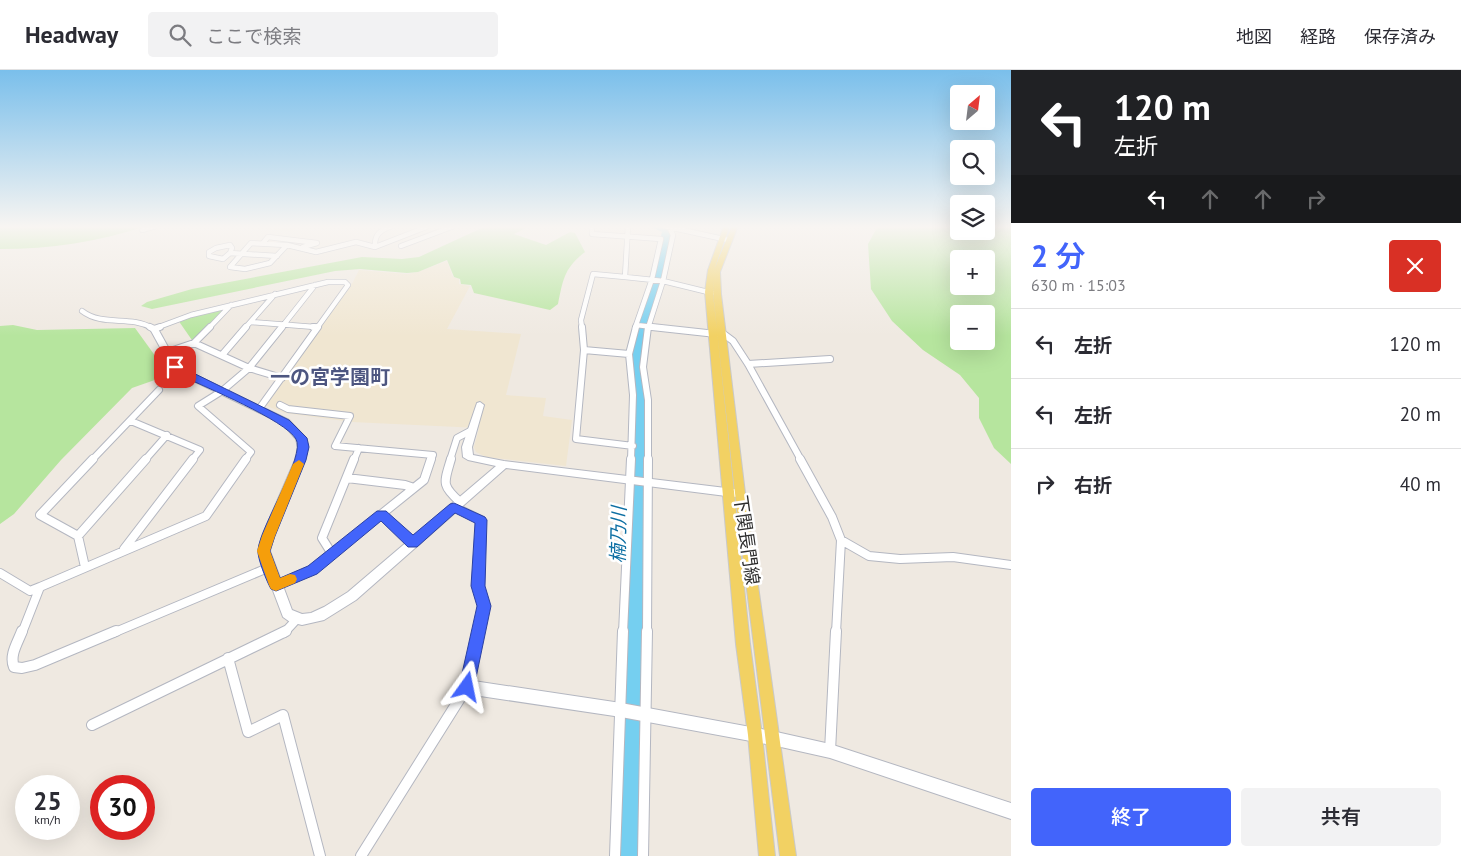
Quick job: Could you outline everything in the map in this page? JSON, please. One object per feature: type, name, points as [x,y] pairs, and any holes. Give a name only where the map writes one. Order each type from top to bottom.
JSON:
[{"type":"main road","name":"下関長門線","points":[[719,263],[713,293],[719,333],[734,492],[742,644],[755,735],[767,856]]},
{"type":"main road","name":"下関長門線","points":[[734,492],[788,856]]},
{"type":"street","points":[[234,263],[230,267],[245,269],[270,263]]},
{"type":"street","points":[[625,277],[626,263]]},
{"type":"street","points":[[616,856],[624,710],[633,446],[633,395],[629,354],[656,263]]},
{"type":"street","points":[[643,856],[648,400],[643,367],[648,327],[667,263]]},
{"type":"street","points":[[633,446],[576,439],[584,350],[581,320],[593,274],[652,279],[713,293]]},
{"type":"street","points":[[154,329],[191,315],[231,304],[328,282],[346,282],[348,285],[282,378],[258,408]]},
{"type":"street","points":[[0,573],[30,591],[122,550],[206,516],[251,452],[198,406],[222,391],[249,368],[315,285]]},
{"type":"street","points":[[222,356],[275,294]]},
{"type":"street","points":[[167,352],[194,343],[231,304]]},
{"type":"street","points":[[82,311],[91,317],[106,320],[123,323],[147,323],[154,329],[175,367],[286,422],[302,438],[304,447],[300,460],[268,536],[264,551],[287,613],[296,620],[309,619],[336,608],[504,464]]},
{"type":"street","points":[[251,322],[315,327]]},
{"type":"street","points":[[636,325],[719,333],[733,341],[748,364],[832,517],[841,540],[830,751]]},
{"type":"street","points":[[194,343],[249,368],[282,378]]},
{"type":"street","points":[[584,350],[629,354]]},
{"type":"street","points":[[748,364],[830,359]]},
{"type":"street","points":[[85,567],[78,536],[40,515],[159,390]]},
{"type":"street","points":[[480,405],[468,447],[468,456],[504,464],[734,492]]},
{"type":"street","points":[[276,585],[312,570],[424,480],[433,455],[335,446],[350,416],[303,411],[280,406]]},
{"type":"street","points":[[122,550],[200,450],[130,421]]},
{"type":"street","points":[[361,856],[467,687],[484,606],[478,586],[481,520],[457,505],[444,482],[457,438],[472,430]]},
{"type":"street","points":[[78,536],[167,435]]},
{"type":"street","points":[[332,554],[322,538],[359,448]]},
{"type":"street","points":[[347,478],[405,485],[414,488]]},
{"type":"street","points":[[382,514],[412,543]]},
{"type":"street","points":[[841,540],[868,556],[900,559],[953,557],[1011,565]]},
{"type":"street","points":[[40,587],[13,654],[12,662],[14,667],[22,668],[35,665],[270,567]]},
{"type":"street","points":[[92,725],[285,632],[296,620]]},
{"type":"street","points":[[228,658],[248,732],[283,715],[320,856]]},
{"type":"street","points":[[467,687],[624,710],[830,751],[1011,811]]},
{"type":"shaded area","points":[[443,263],[448,263],[453,277],[459,279],[459,284],[470,286],[447,329],[521,334],[506,395],[546,398],[543,416],[572,420],[566,466],[486,457],[476,452],[474,447],[479,428],[352,422],[285,413],[264,405],[353,282],[359,270],[407,274]]},
{"type":"green space","points":[[332,263],[441,263],[418,272],[407,273],[360,269],[335,271],[152,309],[141,306],[147,302],[192,289]]},
{"type":"green space","points":[[448,263],[574,263],[566,275],[558,304],[550,310],[474,293],[471,285],[461,284],[460,279],[454,277]]},
{"type":"green space","points":[[869,263],[950,263],[950,295],[995,295],[995,263],[1011,263],[1011,464],[994,448],[979,418],[979,398],[960,375],[923,350],[892,321],[871,289]]},
{"type":"green space","points":[[231,304],[194,343],[178,320]]},
{"type":"green space","points":[[13,325],[37,330],[135,328],[169,375],[132,388],[61,460],[14,514],[0,524],[0,326]]},
{"type":"waterway","name":"楠乃川","points":[[629,856],[640,389],[636,374],[636,349],[660,263]]},
{"type":"slow traffic","points":[[290,579],[276,585],[264,551],[268,536],[299,464]]},
{"type":"district","name":"一の宮学園町","points":[[330,377]]},
{"type":"route","points":[[175,367],[286,422],[302,438],[304,447],[300,460],[268,536],[264,551],[276,585],[312,570],[382,514],[412,543],[454,508],[481,520],[478,586],[484,606],[467,687]]}]
